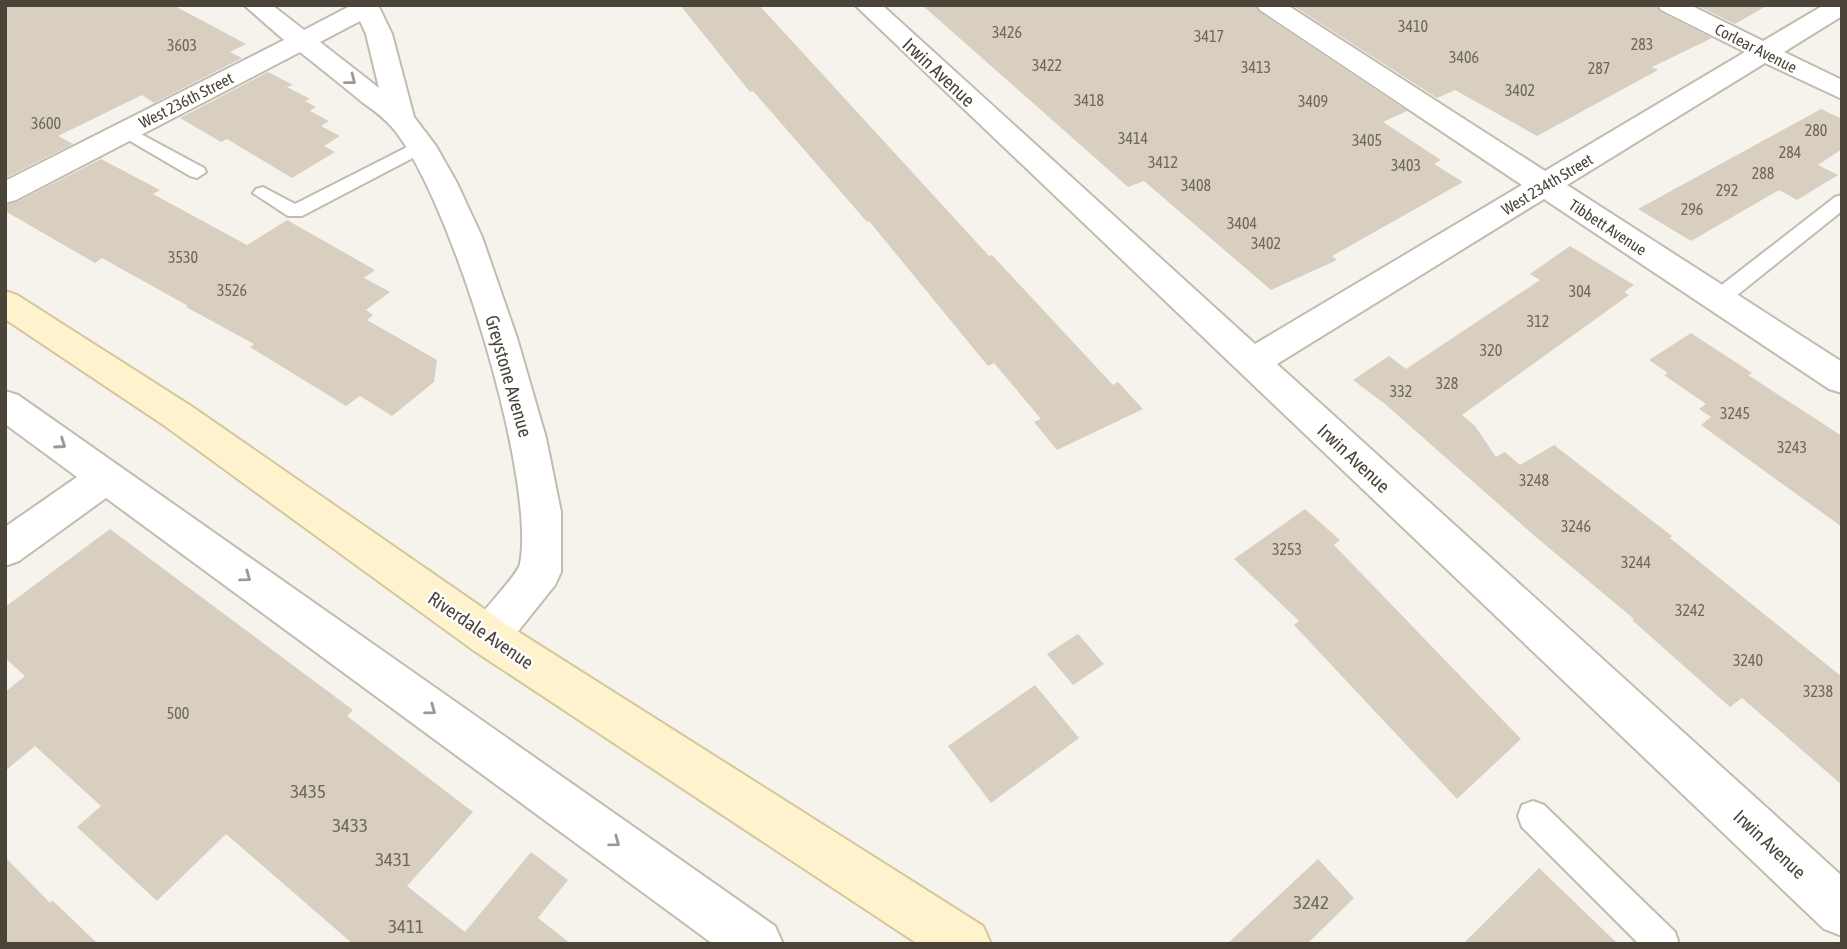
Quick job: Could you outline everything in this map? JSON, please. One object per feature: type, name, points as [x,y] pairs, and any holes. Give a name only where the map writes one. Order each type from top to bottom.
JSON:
[{"type":"main road","name":"Riverdale Avenue","points":[[5,303],[178,416],[488,636],[965,944]]},
{"type":"street","name":"Greystone Avenue","points":[[256,5],[400,118],[443,183],[466,237],[500,338],[527,438],[541,512],[540,572],[488,636]]},
{"type":"street","name":"Irwin Avenue","points":[[867,5],[1842,911]]},
{"type":"street","name":"Tibbett Avenue","points":[[1269,5],[1842,380]]},
{"type":"street","name":"Corlear Avenue","points":[[1670,5],[1842,91]]},
{"type":"street","name":"West 234th Street","points":[[1251,363],[1842,5]]},
{"type":"street","name":"Greystone Avenue","points":[[366,7],[379,34],[400,118]]},
{"type":"street","name":"West 236th Street","points":[[5,193],[366,7]]},
{"type":"street","points":[[5,405],[757,944]]},
{"type":"street","points":[[5,549],[106,477]]},
{"type":"lane","points":[[125,131],[197,172]]},
{"type":"lane","points":[[263,193],[295,212],[421,146]]},
{"type":"lane","points":[[1718,299],[1842,201]]},
{"type":"lane","points":[[1533,816],[1663,944]]},
{"type":"building","points":[[5,5],[173,5],[246,44],[230,52],[242,58],[154,103],[142,95],[58,136],[73,144],[5,178]]},
{"type":"building","points":[[680,5],[759,5],[989,256],[992,255],[1113,385],[1118,382],[1143,409],[1057,450],[1034,422],[1041,419],[994,363],[988,366],[869,221],[867,222],[753,91],[750,92]]},
{"type":"building","points":[[922,5],[1255,5],[1259,12],[1407,111],[1383,122],[1441,160],[1434,164],[1463,182],[1332,256],[1337,260],[1271,290],[1144,181],[1128,187]]},
{"type":"building","points":[[1292,5],[1656,5],[1660,12],[1712,38],[1652,67],[1658,70],[1537,136],[1455,90],[1437,98]]},
{"type":"building","points":[[1696,5],[1768,5],[1735,24]]},
{"type":"building","points":[[268,72],[293,85],[287,87],[310,99],[305,101],[316,107],[310,111],[329,121],[321,126],[340,136],[324,146],[335,152],[292,178],[227,139],[221,142],[180,118]]},
{"type":"building","points":[[1821,109],[1842,119],[1842,149],[1818,165],[1838,175],[1797,200],[1779,190],[1691,241],[1638,209]]},
{"type":"building","points":[[101,159],[160,190],[153,194],[247,245],[287,220],[375,270],[364,278],[390,292],[366,310],[373,315],[367,320],[437,360],[434,382],[392,416],[360,396],[346,406],[250,347],[254,344],[186,307],[188,306],[102,258],[95,263],[5,211],[5,205],[17,202]]},
{"type":"building","points":[[1570,246],[1634,285],[1624,292],[1629,295],[1462,415],[1475,426],[1496,457],[1505,452],[1520,465],[1554,445],[1672,536],[1670,538],[1842,677],[1842,785],[1742,698],[1730,707],[1632,620],[1634,619],[1385,404],[1353,380],[1389,356],[1406,369],[1540,280],[1530,274]]},
{"type":"building","points":[[1691,333],[1752,373],[1748,375],[1842,436],[1842,527],[1701,425],[1711,417],[1699,409],[1706,404],[1664,375],[1668,373],[1649,360]]},
{"type":"building","points":[[1305,509],[1340,540],[1334,545],[1521,739],[1457,799],[1294,625],[1299,621],[1234,559]]},
{"type":"building","points":[[110,529],[353,710],[347,716],[473,812],[407,886],[465,932],[531,852],[568,880],[538,918],[571,944],[353,944],[226,834],[157,901],[77,827],[101,806],[35,746],[5,771],[5,692],[25,676],[5,658],[5,607]]},
{"type":"building","points":[[1078,634],[1104,664],[1073,685],[1047,654]]},
{"type":"building","points":[[1035,685],[1079,738],[991,803],[948,746]]},
{"type":"building","points":[[5,857],[50,903],[52,900],[98,944],[5,944]]},
{"type":"building","points":[[1318,859],[1354,898],[1307,944],[1227,944]]},
{"type":"building","points":[[1539,868],[1618,944],[1463,944]]}]
